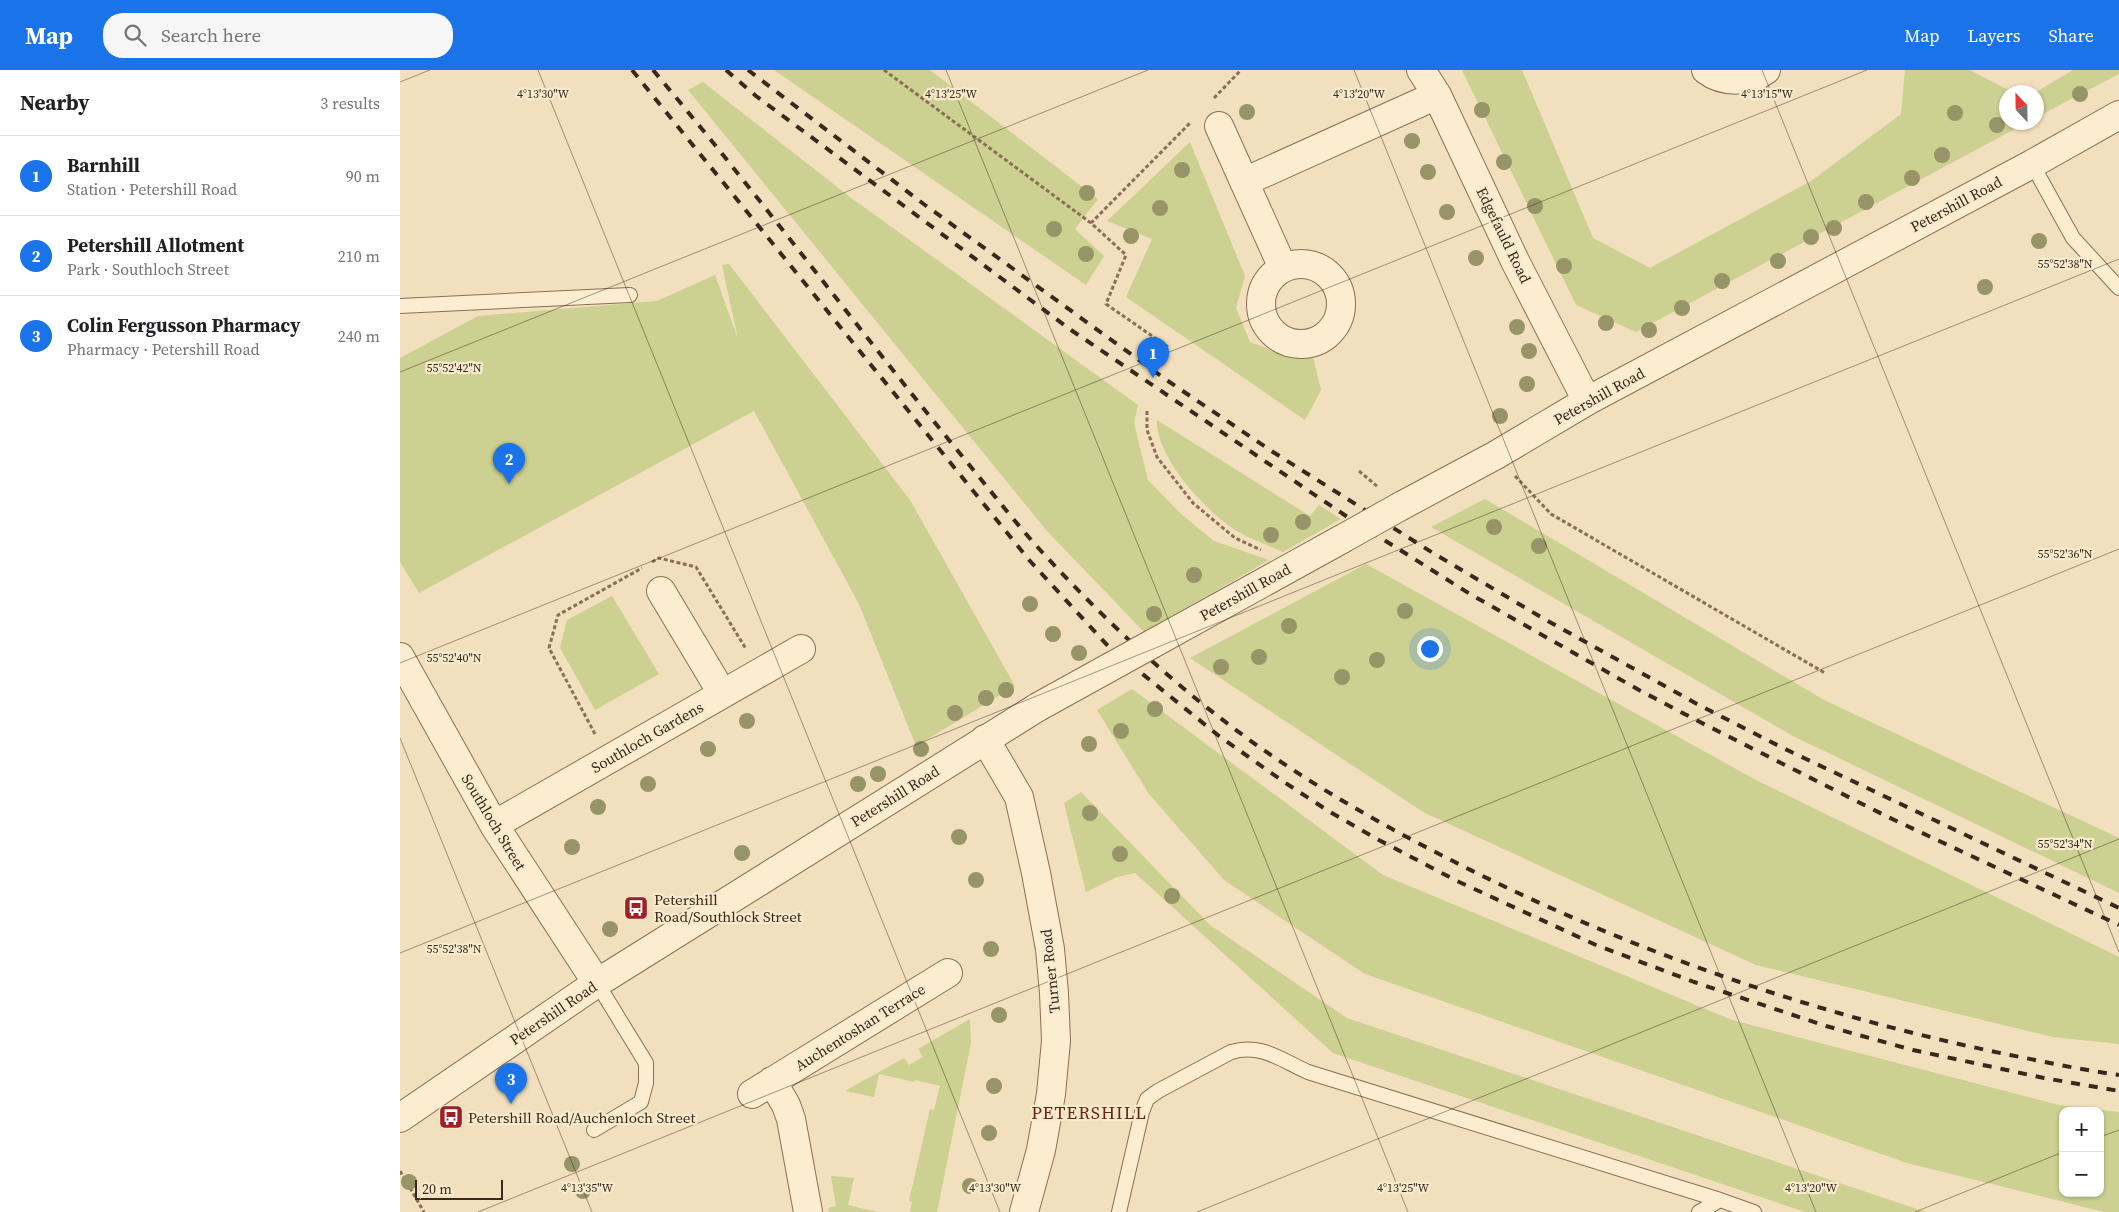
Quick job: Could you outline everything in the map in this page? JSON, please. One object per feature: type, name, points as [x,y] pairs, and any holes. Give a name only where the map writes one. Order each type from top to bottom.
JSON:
[{"type":"street","name":"Edgefauld Road","points":[[1421,70],[1437,95],[1516,260],[1588,401]]},
{"type":"street","points":[[1706,70],[1728,80],[1745,80],[1766,70]]},
{"type":"street","points":[[1244,182],[1437,95]]},
{"type":"street","name":"Petershill Road","points":[[400,1118],[597,983],[1038,707],[1285,569],[1496,456],[1588,401],[2032,164],[2119,115]]},
{"type":"street","points":[[1208,116],[1244,182],[1283,268]]},
{"type":"street","points":[[661,591],[722,693]]},
{"type":"street","name":"Southloch Gardens","points":[[494,825],[801,649]]},
{"type":"street","name":"Southloch Street","points":[[400,657],[494,825],[597,983]]},
{"type":"street","name":"Turner Road","points":[[985,740],[1019,797],[1050,949],[1054,992],[1056,1041],[1051,1094],[1040,1150],[1024,1212]]},
{"type":"street","name":"Auchentoshan Terrace","points":[[808,1212],[791,1119],[786,1105],[762,1088],[948,973]]},
{"type":"lane","points":[[2032,164],[2073,238],[2119,288]]},
{"type":"lane","points":[[400,306],[630,295]]},
{"type":"lane","points":[[594,1130],[641,1102],[646,1082],[646,1063],[597,983]]},
{"type":"lane","points":[[1119,1212],[1136,1132],[1147,1099],[1158,1091],[1231,1052],[1244,1048],[1261,1049],[1308,1072],[1754,1212]]},
{"type":"lane","points":[[1699,1212],[1720,1200]]},
{"type":"path","points":[[884,70],[1092,223],[1126,256],[1106,304],[1168,348]]},
{"type":"path","points":[[1092,223],[1208,116],[1241,70]]},
{"type":"path","points":[[1147,411],[1147,430],[1157,457],[1193,502],[1235,538],[1277,557],[1285,569]]},
{"type":"path","points":[[1496,456],[1551,514],[1825,673]]},
{"type":"path","points":[[651,563],[659,558],[696,567],[760,672]]},
{"type":"path","points":[[608,759],[549,648],[558,615],[642,568]]},
{"type":"path","points":[[400,1171],[424,1212]]},
{"type":"green space","points":[[774,70],[930,70],[1098,199],[1075,229],[1104,256],[1086,285]]},
{"type":"green space","points":[[1462,70],[1522,70],[1593,238],[1650,268],[1811,181],[1901,114],[1905,70],[1970,70],[1999,85],[1999,130],[2013,130],[1636,332],[1576,305]]},
{"type":"green space","points":[[2073,70],[2119,70],[2119,74],[2044,113],[2044,87]]},
{"type":"green space","points":[[703,82],[850,197],[1138,405],[1134,423],[1148,480],[1180,513],[1214,541],[1269,560],[1144,632],[1047,531],[688,90]]},
{"type":"green space","points":[[1190,142],[1245,276],[1236,308],[1250,342],[1282,354],[1313,357],[1321,390],[1305,420],[1126,297],[1152,239],[1107,221]]},
{"type":"green space","points":[[729,264],[910,500],[1015,686],[916,746],[859,604],[754,411],[419,593],[400,562],[400,358],[478,316],[657,301],[715,275],[738,339],[722,265]]},
{"type":"green space","points":[[1157,420],[1310,516],[1319,505],[1341,519],[1283,552],[1242,534],[1225,523],[1185,483],[1164,450]]},
{"type":"green space","points":[[1485,499],[1824,700],[2119,838],[2119,893],[1793,736],[1431,527]]},
{"type":"green space","points":[[1366,564],[1756,780],[2119,957],[2119,1044],[2053,1037],[1756,965],[1423,812],[1190,658]]},
{"type":"green space","points":[[612,596],[659,674],[595,710],[560,648],[567,620]]},
{"type":"green space","points":[[1132,689],[1383,875],[1732,1020],[2059,1105],[2076,1107],[2059,1107],[2059,1197],[2104,1197],[2104,1110],[2119,1112],[2119,1212],[2104,1212],[1907,1163],[1365,974],[1224,880],[1149,794],[1097,710]]},
{"type":"green space","points":[[1081,792],[1210,925],[1347,1018],[1926,1212],[1805,1212],[1333,1053],[1135,873],[1117,877],[1086,892],[1064,803]]},
{"type":"green space","points":[[970,1019],[971,1043],[937,1212],[910,1212],[912,1202],[909,1201],[930,1109],[934,1110],[940,1086],[879,1074],[874,1097],[845,1091],[904,1058],[909,1065],[923,1057],[918,1049]]},
{"type":"green space","points":[[831,1176],[854,1178],[848,1205],[877,1212],[829,1212],[828,1208],[836,1206]]},
{"type":"railway","points":[[632,70],[1030,561],[1108,646],[1219,736],[1284,782],[1330,812],[1377,839],[1457,881],[1596,945],[1694,982],[1826,1026],[1913,1050],[2044,1078],[2119,1091]]},
{"type":"railway","points":[[653,70],[953,445],[1042,552],[1086,599],[1181,687],[1232,727],[1283,763],[1362,812],[1445,857],[1512,890],[1650,950],[1721,976],[1864,1020],[2010,1055],[2119,1075]]},
{"type":"railway","points":[[726,70],[756,96],[1071,330],[1346,516],[1470,594],[1639,690],[1696,720],[1888,817],[2119,925]]},
{"type":"railway","points":[[748,70],[925,205],[1168,381],[1273,452],[1433,553],[1546,620],[1697,704],[1781,747],[2119,908]]},
{"type":"place","name":"Barnhill","points":[[1153,378]]},
{"type":"place","name":"Petershill Allotment","points":[[509,484]]},
{"type":"place","name":"Petershill Road/Southlock Street","points":[[636,908]]},
{"type":"place","name":"Colin Fergusson Pharmacy","points":[[511,1104]]},
{"type":"place","name":"Petershill Road/Auchenloch Street","points":[[451,1117]]},
{"type":"district","name":"PETERSHILL","points":[[1089,1112]]}]
